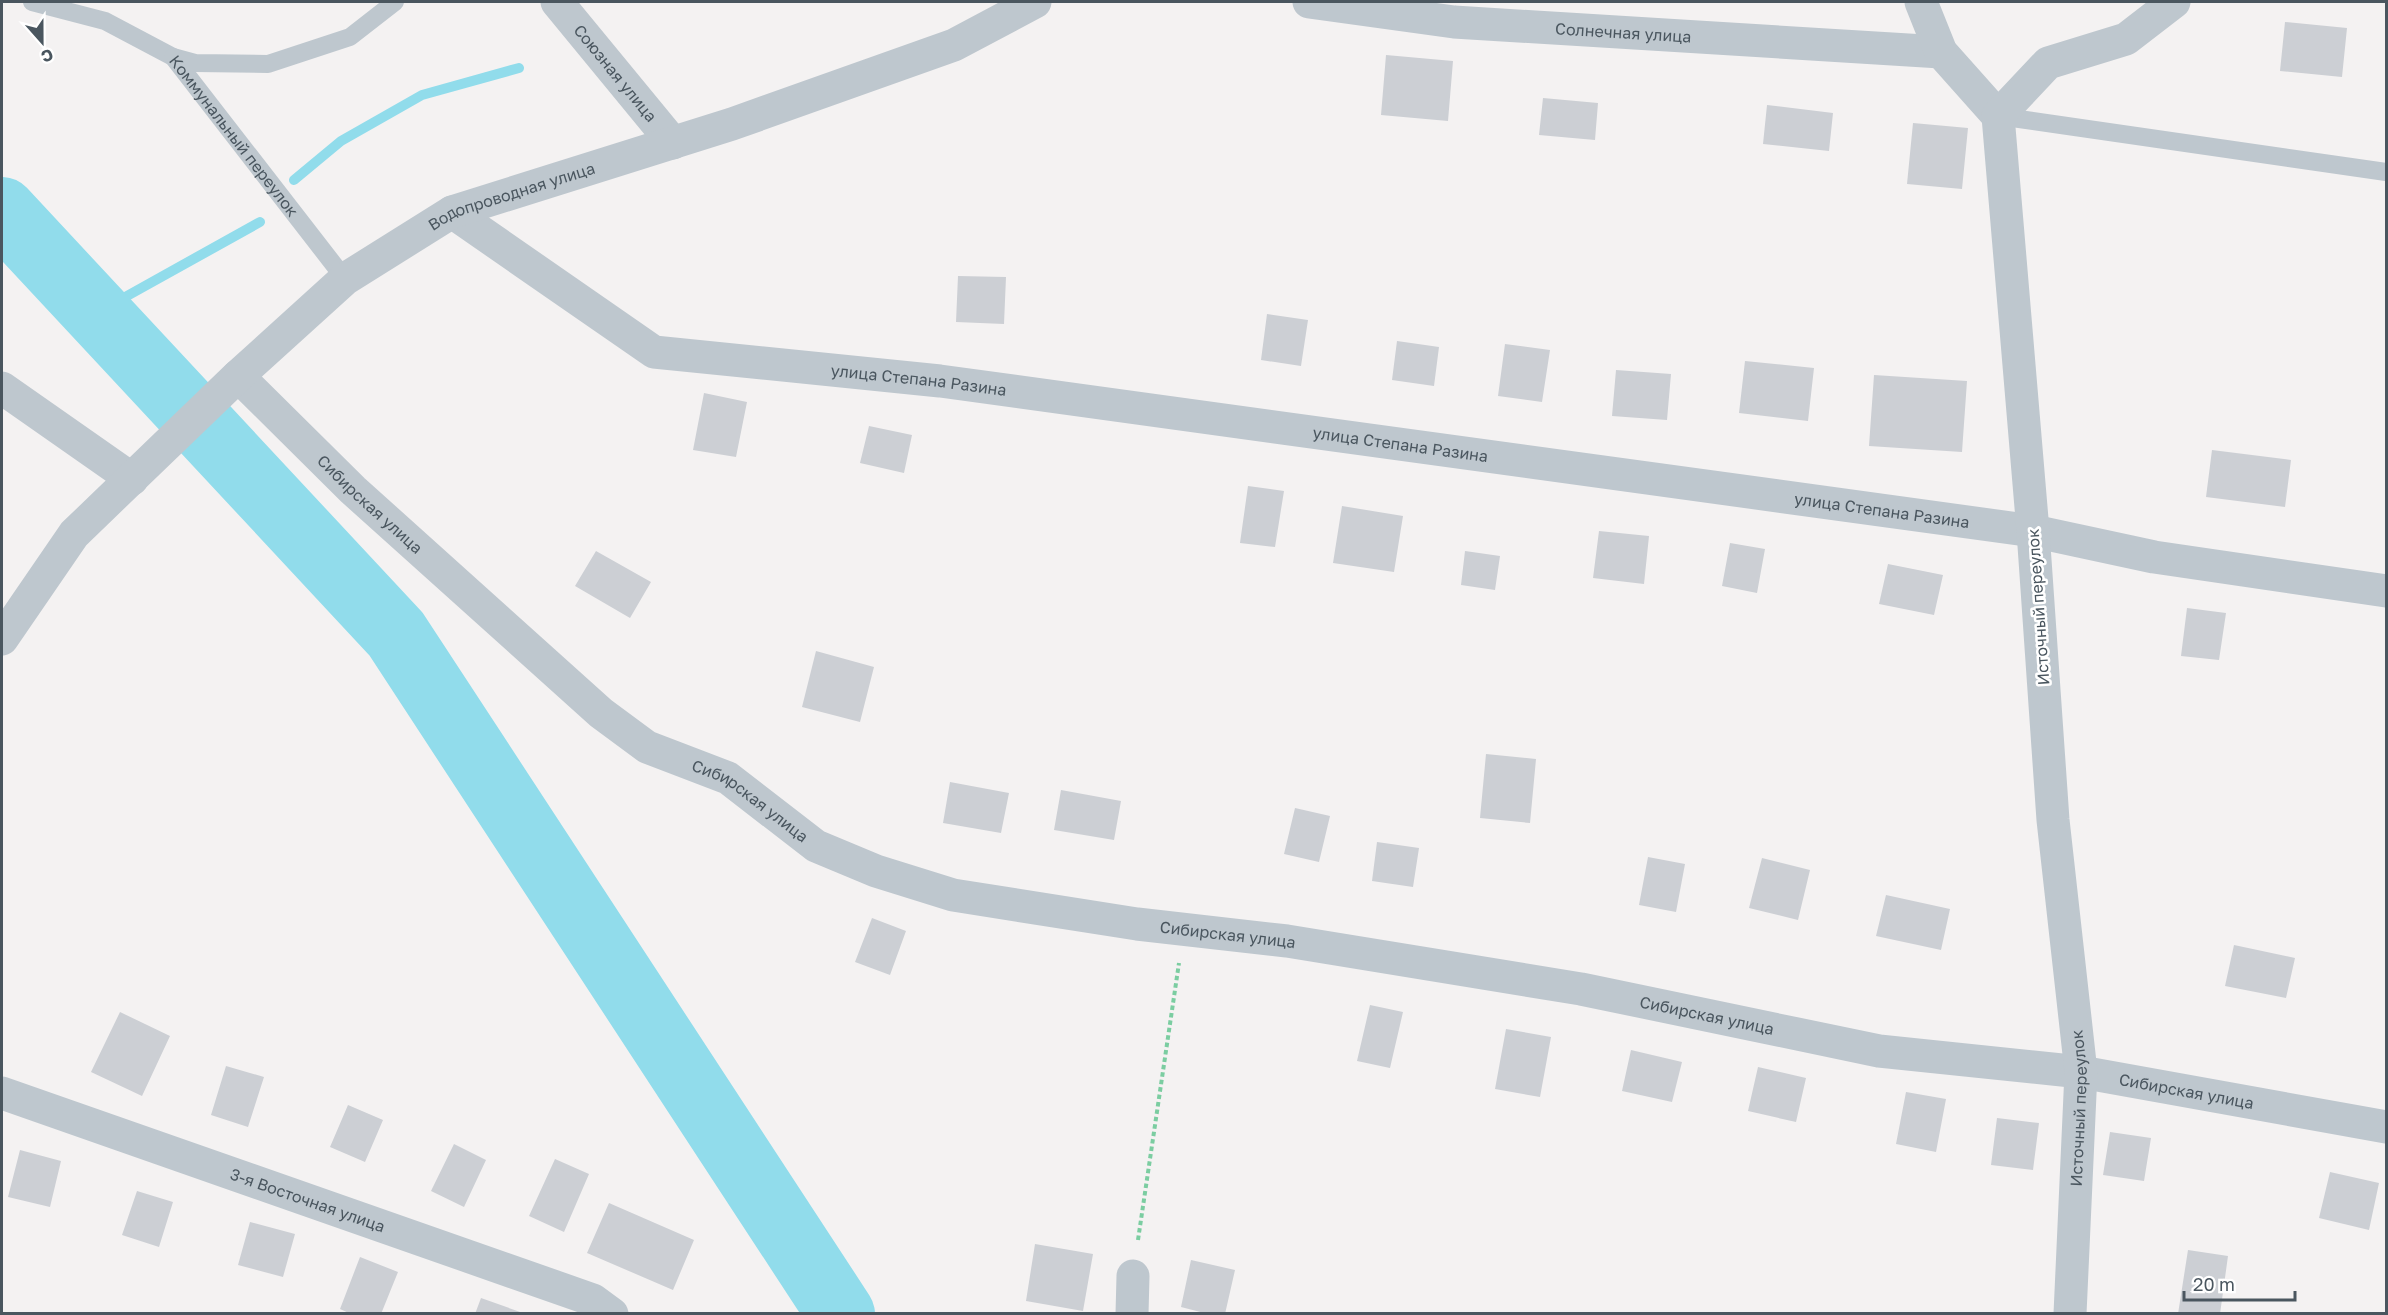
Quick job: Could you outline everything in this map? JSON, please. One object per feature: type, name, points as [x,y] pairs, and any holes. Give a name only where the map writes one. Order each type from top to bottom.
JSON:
[{"type":"street","name":"Союзная улица","points":[[557,2],[673,142]]},
{"type":"street","name":"Водопроводная улица","points":[[2,639],[74,534],[238,376],[345,279],[452,212],[732,124],[954,45],[1035,2]]},
{"type":"street","name":"Солнечная улица","points":[[1309,2],[1454,22],[1941,52]]},
{"type":"street","points":[[1921,2],[1941,52],[1998,116],[2048,63],[2126,39],[2174,2]]},
{"type":"street","name":"Источный переулок","points":[[1998,116],[2033,531],[2053,820],[2081,1072],[2070,1314]]},
{"type":"street","name":"улица Степана Разина","points":[[452,212],[654,352],[940,381],[2033,531],[2154,557],[2386,591]]},
{"type":"street","name":"Сибирская улица","points":[[238,376],[352,490],[601,713],[647,747],[728,778],[816,846],[876,871],[953,895],[1184,930],[1287,941],[1581,989],[1879,1052],[2081,1072],[2386,1127]]},
{"type":"street","points":[[2,388],[132,479]]},
{"type":"street","name":"3-я Восточная улица","points":[[2,1093],[593,1300],[612,1314]]},
{"type":"street","points":[[1132,1314],[1133,1276]]},
{"type":"lane","name":"Коммунальный переулок","points":[[32,2],[105,21],[173,57],[345,279]]},
{"type":"lane","points":[[173,57],[195,63],[268,64],[350,37],[395,2]]},
{"type":"lane","points":[[1998,116],[2386,172]]},
{"type":"path","points":[[1133,1276],[1184,930]]},
{"type":"building","points":[[2285,22],[2347,28],[2342,77],[2280,71]]},
{"type":"building","points":[[1386,55],[1453,61],[1448,121],[1381,115]]},
{"type":"building","points":[[1543,98],[1598,103],[1595,140],[1539,135]]},
{"type":"building","points":[[1767,105],[1833,113],[1829,151],[1763,144]]},
{"type":"building","points":[[1913,123],[1968,128],[1962,189],[1907,184]]},
{"type":"building","points":[[958,276],[1006,277],[1004,324],[956,322]]},
{"type":"building","points":[[1267,314],[1308,320],[1301,366],[1261,360]]},
{"type":"building","points":[[1397,341],[1439,347],[1434,386],[1392,380]]},
{"type":"building","points":[[1505,344],[1550,350],[1542,402],[1498,396]]},
{"type":"building","points":[[1745,361],[1814,368],[1808,421],[1739,413]]},
{"type":"building","points":[[1616,370],[1671,374],[1667,420],[1612,416]]},
{"type":"building","points":[[1874,375],[1967,381],[1962,452],[1869,446]]},
{"type":"building","points":[[704,393],[747,402],[736,457],[693,450]]},
{"type":"building","points":[[869,426],[912,435],[904,473],[860,463]]},
{"type":"building","points":[[2212,450],[2291,460],[2285,507],[2206,497]]},
{"type":"building","points":[[1248,486],[1284,491],[1275,547],[1240,543]]},
{"type":"building","points":[[1342,506],[1403,516],[1394,572],[1333,563]]},
{"type":"building","points":[[1599,531],[1649,536],[1644,584],[1593,578]]},
{"type":"building","points":[[1730,543],[1765,549],[1757,593],[1722,586]]},
{"type":"building","points":[[596,551],[651,582],[630,618],[575,586]]},
{"type":"building","points":[[1465,551],[1500,556],[1495,590],[1461,585]]},
{"type":"building","points":[[1888,564],[1943,575],[1934,615],[1879,604]]},
{"type":"building","points":[[2187,608],[2226,613],[2219,660],[2181,656]]},
{"type":"building","points":[[816,651],[874,667],[860,722],[802,707]]},
{"type":"building","points":[[1486,754],[1536,759],[1530,823],[1480,818]]},
{"type":"building","points":[[950,782],[1009,793],[1001,833],[943,823]]},
{"type":"building","points":[[1061,790],[1121,801],[1114,840],[1054,830]]},
{"type":"building","points":[[1295,808],[1330,816],[1319,862],[1284,854]]},
{"type":"building","points":[[1377,842],[1419,848],[1413,887],[1372,881]]},
{"type":"building","points":[[1648,857],[1685,864],[1676,912],[1639,905]]},
{"type":"building","points":[[1762,858],[1810,870],[1798,920],[1749,908]]},
{"type":"building","points":[[1886,895],[1950,909],[1941,950],[1876,936]]},
{"type":"building","points":[[872,918],[906,931],[890,975],[855,962]]},
{"type":"building","points":[[2234,945],[2295,958],[2286,998],[2225,986]]},
{"type":"building","points":[[1370,1005],[1403,1012],[1390,1068],[1357,1061]]},
{"type":"building","points":[[120,1012],[170,1036],[142,1096],[91,1072]]},
{"type":"building","points":[[1506,1029],[1551,1037],[1540,1097],[1495,1089]]},
{"type":"building","points":[[1631,1050],[1682,1062],[1672,1102],[1622,1091]]},
{"type":"building","points":[[226,1066],[264,1077],[248,1127],[211,1115]]},
{"type":"building","points":[[1758,1067],[1806,1078],[1796,1122],[1748,1111]]},
{"type":"building","points":[[1906,1092],[1946,1099],[1936,1152],[1896,1144]]},
{"type":"building","points":[[348,1105],[383,1120],[365,1162],[330,1147]]},
{"type":"building","points":[[1997,1118],[2039,1123],[2033,1170],[1991,1165]]},
{"type":"building","points":[[2110,1132],[2151,1138],[2144,1181],[2103,1175]]},
{"type":"building","points":[[454,1144],[486,1160],[464,1207],[431,1191]]},
{"type":"building","points":[[20,1150],[61,1161],[50,1207],[8,1197]]},
{"type":"building","points":[[555,1159],[589,1174],[564,1232],[529,1216]]},
{"type":"building","points":[[2330,1172],[2379,1183],[2369,1230],[2319,1218]]},
{"type":"building","points":[[137,1191],[173,1202],[159,1247],[122,1235]]},
{"type":"building","points":[[609,1203],[694,1240],[673,1290],[587,1253]]},
{"type":"building","points":[[250,1222],[295,1234],[283,1277],[238,1265]]},
{"type":"building","points":[[1035,1244],[1093,1254],[1083,1311],[1026,1301]]},
{"type":"building","points":[[2188,1250],[2228,1256],[2220,1314],[2178,1314]]},
{"type":"building","points":[[360,1257],[398,1272],[381,1314],[351,1314],[340,1309]]},
{"type":"building","points":[[1191,1260],[1235,1270],[1225,1314],[1208,1314],[1181,1307]]},
{"type":"building","points":[[481,1298],[523,1313],[523,1314],[475,1314]]},
{"type":"waterway","points":[[294,180],[341,141],[422,95],[519,68]]},
{"type":"waterway","points":[[2,211],[396,634],[841,1314]]},
{"type":"waterway","points":[[109,306],[260,222]]}]
